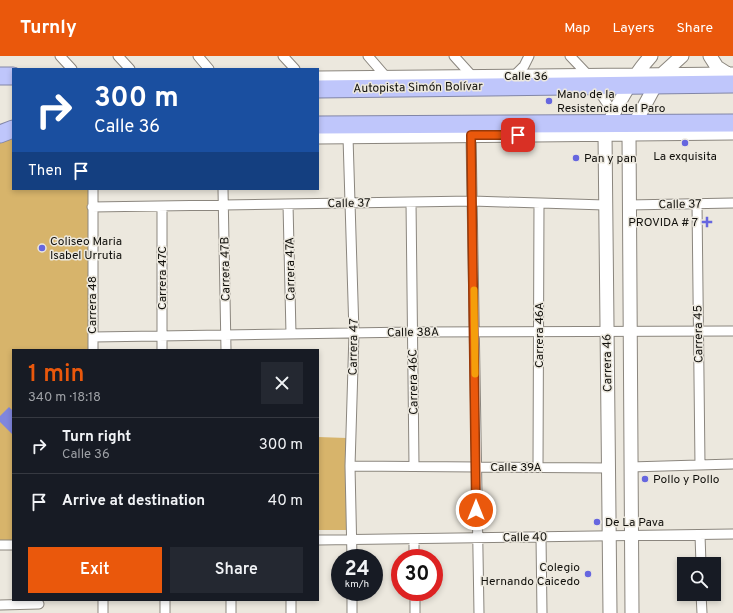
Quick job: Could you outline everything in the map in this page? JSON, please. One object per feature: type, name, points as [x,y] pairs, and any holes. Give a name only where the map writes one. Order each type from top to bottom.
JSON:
[{"type":"highway","points":[[0,76],[12,76]]},
{"type":"highway","name":"Autopista Simón Bolívar","points":[[319,89],[430,82],[658,80],[731,77]]},
{"type":"highway","points":[[319,125],[518,129],[733,123]]},
{"type":"highway","points":[[0,134],[12,129]]},
{"type":"main road","name":"Carrera 46","points":[[610,613],[605,205],[618,126],[633,80],[651,56]]},
{"type":"main road","name":"Carrera 46","points":[[632,613],[628,205],[618,126],[658,80],[682,56]]},
{"type":"main road","points":[[710,56],[717,67],[731,77]]},
{"type":"main road","name":"Calle 36","points":[[319,78],[387,78],[430,82],[473,76],[514,76],[592,81]]},
{"type":"main road","points":[[618,126],[733,133]]},
{"type":"main road","points":[[319,137],[471,135],[518,129]]},
{"type":"main road","points":[[0,138],[12,138]]},
{"type":"street","points":[[60,56],[71,68]]},
{"type":"street","points":[[118,56],[129,68]]},
{"type":"street","points":[[198,56],[208,68]]},
{"type":"street","points":[[283,56],[294,68]]},
{"type":"street","points":[[368,56],[387,78]]},
{"type":"street","points":[[454,56],[473,76]]},
{"type":"street","points":[[514,76],[524,66],[529,56]]},
{"type":"street","points":[[570,56],[592,81],[618,126]]},
{"type":"street","points":[[471,135],[475,332],[476,538],[479,613]]},
{"type":"street","name":"Carrera 47","points":[[348,137],[354,333],[350,466],[352,549]]},
{"type":"street","name":"Carrera 48","points":[[93,190],[93,349]]},
{"type":"street","name":"Carrera 47B","points":[[223,190],[226,349]]},
{"type":"street","name":"Calle 37","points":[[92,207],[472,201],[605,205]]},
{"type":"street","name":"Carrera 46C","points":[[411,202],[414,466]]},
{"type":"street","name":"Carrera 46A","points":[[538,466],[539,203]]},
{"type":"street","name":"Calle 37","points":[[628,205],[733,203]]},
{"type":"street","name":"Carrera 47A","points":[[288,204],[291,334]]},
{"type":"street","name":"Carrera 45","points":[[697,204],[700,465]]},
{"type":"street","name":"Carrera 47C","points":[[162,206],[162,349]]},
{"type":"street","name":"Calle 38A","points":[[93,338],[412,332],[733,331]]},
{"type":"street","points":[[630,467],[733,464]]},
{"type":"street","name":"Calle 39A","points":[[350,466],[538,466],[609,468]]},
{"type":"street","name":"Calle 40","points":[[319,540],[733,534]]},
{"type":"street","points":[[700,535],[701,557]]},
{"type":"street","points":[[541,537],[542,613]]},
{"type":"street","points":[[414,539],[414,549]]},
{"type":"street","points":[[0,545],[12,544]]},
{"type":"street","points":[[102,601],[103,613]]},
{"type":"street","points":[[165,601],[165,613]]},
{"type":"street","points":[[231,601],[231,613]]},
{"type":"street","points":[[291,601],[291,613]]},
{"type":"street","points":[[352,601],[352,613]]},
{"type":"street","points":[[415,601],[415,613]]},
{"type":"street","points":[[702,601],[702,613]]},
{"type":"street","points":[[0,604],[39,606]]},
{"type":"shaded area","points":[[0,138],[12,138],[12,190],[93,190],[93,349],[12,349],[12,545],[0,545]]},
{"type":"shaded area","points":[[319,437],[347,438],[347,530],[319,530]]},
{"type":"water","points":[[9,407],[12,410],[12,434],[0,422],[0,416]]},
{"type":"slow traffic","points":[[474,290],[475,374]]},
{"type":"place","name":"Mano de la Resistencia del Paro","points":[[549,101]]},
{"type":"place","name":"La exquisita","points":[[685,143]]},
{"type":"place","name":"Pan y pan","points":[[576,158]]},
{"type":"place","name":"PROVIDA # 7","points":[[707,222]]},
{"type":"place","name":"Coliseo Maria Isabel Urrutia","points":[[42,248]]},
{"type":"place","name":"Pollo y Pollo","points":[[645,479]]},
{"type":"place","name":"De La Pava","points":[[597,522]]},
{"type":"place","name":"Colegio Hernando Caicedo","points":[[588,574]]},
{"type":"route","points":[[476,510],[471,135],[518,135]]}]
